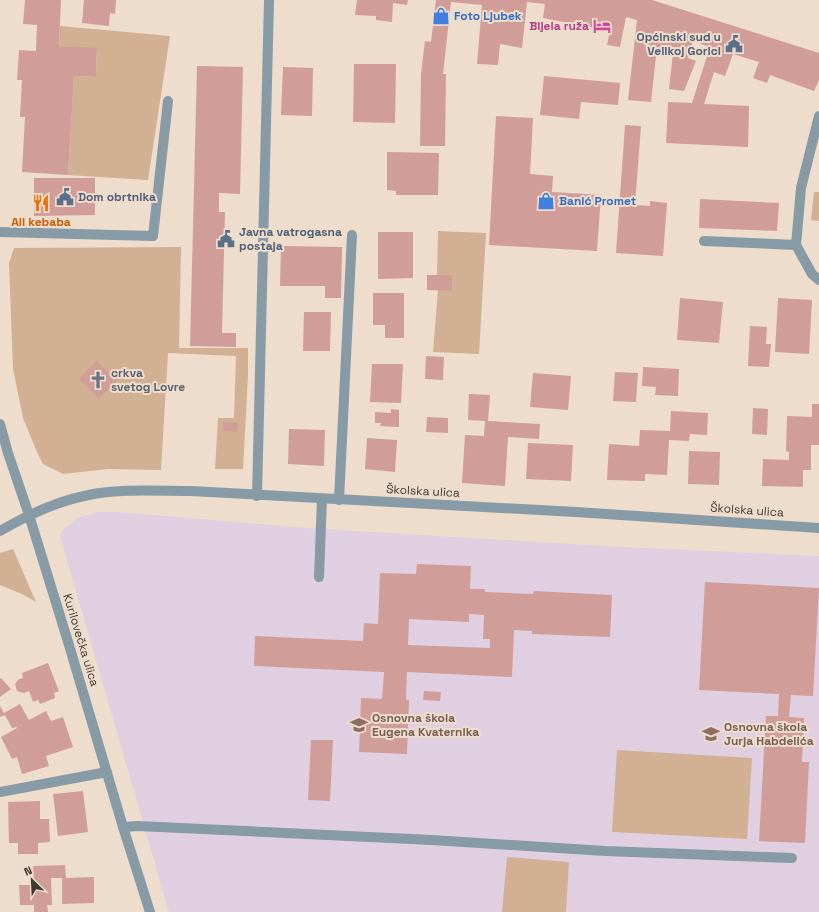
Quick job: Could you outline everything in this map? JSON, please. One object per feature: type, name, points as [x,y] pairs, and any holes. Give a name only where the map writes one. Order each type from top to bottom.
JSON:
[{"type":"street","points":[[257,496],[269,0]]},
{"type":"street","points":[[0,232],[153,236],[168,101]]},
{"type":"street","points":[[819,116],[801,188],[796,245],[812,274],[819,280]]},
{"type":"street","points":[[339,500],[352,235]]},
{"type":"street","points":[[704,241],[796,245]]},
{"type":"street","name":"Kurilovečka ulica","points":[[0,424],[150,912]]},
{"type":"street","name":"Školska ulica","points":[[29,515],[48,507],[84,496],[144,490],[191,491],[257,496],[569,512],[819,528]]},
{"type":"street","points":[[319,577],[322,499]]},
{"type":"street","points":[[0,531],[29,515]]},
{"type":"street","points":[[0,792],[107,772]]},
{"type":"street","points":[[123,827],[138,826],[432,840],[605,851],[792,858]]},
{"type":"shaded area","points":[[60,26],[170,36],[148,180],[68,175],[74,76],[96,77],[97,49],[59,46]]},
{"type":"shaded area","points":[[814,192],[819,192],[819,221],[811,220]]},
{"type":"shaded area","points":[[438,231],[486,233],[479,354],[433,352],[438,290],[452,291],[452,276],[437,275]]},
{"type":"shaded area","points":[[181,247],[179,348],[248,348],[243,469],[215,469],[218,418],[234,418],[236,356],[168,353],[161,470],[108,469],[63,474],[43,464],[23,418],[13,369],[9,263],[14,248]]},
{"type":"shaded area","name":"Osnovna škola Eugena Kvaternika","points":[[98,512],[119,512],[305,528],[622,547],[819,556],[819,912],[169,912],[60,536],[63,530],[76,519]]},
{"type":"shaded area","points":[[13,549],[36,602],[22,594],[0,585],[0,553]]},
{"type":"shaded area","points":[[617,750],[752,758],[747,839],[612,832]]},
{"type":"shaded area","points":[[507,857],[569,862],[566,912],[502,912]]},
{"type":"building","points":[[25,0],[61,0],[59,46],[97,48],[96,77],[74,76],[68,175],[22,172],[25,117],[20,117],[22,80],[17,80],[19,50],[36,51],[37,25],[23,24]]},
{"type":"building","points":[[84,0],[116,0],[115,14],[110,13],[109,26],[82,23]]},
{"type":"building","points":[[357,0],[408,0],[407,5],[393,3],[392,22],[376,20],[376,16],[355,15]]},
{"type":"building","points":[[436,0],[652,0],[819,53],[819,80],[814,91],[770,75],[767,83],[753,78],[759,62],[733,54],[725,76],[714,72],[704,104],[749,106],[748,147],[666,143],[668,102],[692,103],[710,47],[693,41],[688,58],[696,61],[684,91],[669,89],[673,53],[657,47],[651,102],[628,100],[637,20],[626,17],[620,47],[607,45],[610,31],[543,18],[545,4],[527,2],[522,48],[500,44],[498,65],[477,64],[482,5],[451,2],[443,74],[446,74],[445,146],[420,146],[421,74],[425,41],[431,42]]},
{"type":"building","points":[[354,64],[396,64],[395,123],[353,122]]},
{"type":"building","points":[[197,66],[243,67],[240,194],[219,193],[219,212],[225,212],[222,333],[236,333],[236,347],[190,346]]},
{"type":"building","points":[[283,67],[313,68],[312,116],[281,115]]},
{"type":"building","points":[[544,76],[620,83],[618,105],[581,102],[579,119],[540,115]]},
{"type":"building","points":[[496,116],[533,118],[530,174],[553,176],[552,192],[601,195],[597,251],[489,245]]},
{"type":"building","points":[[625,125],[641,126],[635,205],[650,206],[650,201],[667,203],[663,256],[616,253]]},
{"type":"building","points":[[387,152],[439,153],[438,195],[396,195],[396,191],[387,190]]},
{"type":"building","name":"Dom obrtnika","points":[[34,178],[95,178],[95,215],[34,216]]},
{"type":"building","points":[[700,199],[779,203],[777,231],[699,228]]},
{"type":"building","points":[[378,232],[413,232],[413,278],[378,279]]},
{"type":"building","points":[[281,246],[342,247],[341,298],[325,298],[325,286],[280,286]]},
{"type":"building","points":[[427,275],[452,275],[452,291],[427,290]]},
{"type":"building","points":[[373,293],[404,293],[404,338],[385,338],[385,325],[373,325]]},
{"type":"building","points":[[680,298],[723,302],[719,343],[677,340]]},
{"type":"building","points":[[778,298],[812,300],[809,354],[775,352]]},
{"type":"building","points":[[304,312],[331,312],[330,351],[303,351]]},
{"type":"building","points":[[750,326],[767,327],[766,344],[771,344],[769,367],[748,366]]},
{"type":"building","points":[[426,356],[444,357],[443,380],[425,379]]},
{"type":"building","name":"crkva svetog Lovre","points":[[97,361],[117,381],[99,399],[79,379]]},
{"type":"building","points":[[372,364],[403,364],[401,403],[370,402]]},
{"type":"building","points":[[643,367],[679,369],[678,396],[655,395],[656,387],[642,386]]},
{"type":"building","points":[[615,372],[638,373],[636,402],[613,401]]},
{"type":"building","points":[[533,373],[571,376],[568,410],[530,407]]},
{"type":"building","points":[[469,394],[490,395],[488,421],[540,424],[539,439],[508,437],[505,486],[462,483],[465,435],[484,436],[485,421],[468,420]]},
{"type":"building","points":[[812,404],[819,404],[819,445],[811,445],[811,470],[803,470],[803,487],[762,486],[763,459],[789,460],[789,452],[786,451],[787,416],[812,417]]},
{"type":"building","points":[[753,408],[768,409],[767,435],[752,434]]},
{"type":"building","points":[[391,409],[399,410],[399,427],[380,426],[381,423],[375,423],[375,412],[391,413]]},
{"type":"building","points":[[671,411],[708,413],[707,435],[690,434],[689,441],[669,440],[667,475],[645,474],[645,481],[607,480],[609,444],[639,446],[640,430],[670,431]]},
{"type":"building","points":[[427,417],[448,418],[448,433],[426,432]]},
{"type":"building","points":[[223,422],[238,423],[237,432],[223,431]]},
{"type":"building","points":[[289,429],[325,430],[324,466],[288,464]]},
{"type":"building","points":[[367,438],[397,440],[395,472],[365,469]]},
{"type":"building","points":[[528,443],[573,445],[571,481],[526,479]]},
{"type":"building","points":[[689,451],[720,452],[719,485],[688,484]]},
{"type":"building","points":[[417,564],[471,566],[470,589],[485,589],[485,592],[533,594],[534,591],[612,595],[610,637],[532,634],[532,631],[514,630],[512,677],[407,672],[406,700],[409,700],[407,754],[359,752],[361,698],[382,699],[384,672],[254,666],[255,636],[363,641],[364,623],[378,624],[380,573],[416,574]],"holes":[[[469,614],[484,615],[483,639],[490,639],[490,648],[408,645],[409,619],[469,622]]]},
{"type":"building","points":[[705,582],[819,588],[813,696],[791,695],[789,717],[804,718],[802,762],[809,762],[805,843],[759,841],[766,716],[778,716],[779,694],[699,690]]},
{"type":"building","points":[[48,663],[59,691],[54,693],[55,698],[40,704],[38,700],[33,702],[29,691],[24,693],[17,691],[15,684],[19,679],[23,678],[22,673]]},
{"type":"building","points":[[1,678],[11,689],[0,697],[0,679]]},
{"type":"building","points":[[424,691],[441,692],[440,701],[423,700]]},
{"type":"building","points":[[20,704],[29,720],[46,711],[51,721],[63,717],[73,747],[46,756],[49,766],[22,774],[17,757],[12,759],[1,737],[17,728],[12,728],[5,715],[0,717],[0,706],[4,713]]},
{"type":"building","points":[[311,740],[333,740],[330,801],[308,800]]},
{"type":"building","points":[[83,791],[88,832],[58,836],[53,794]]},
{"type":"building","points":[[40,801],[40,819],[49,819],[50,842],[38,843],[38,854],[18,854],[18,843],[9,843],[8,802]]},
{"type":"building","points":[[65,865],[66,878],[94,877],[94,903],[62,904],[62,878],[51,878],[52,905],[47,905],[48,912],[34,912],[34,905],[20,905],[19,885],[34,885],[33,866]]},
{"type":"place","name":"Foto Ljubek","points":[[441,16]]},
{"type":"place","name":"Bijela ruža","points":[[602,26]]},
{"type":"place","name":"Općinski sud u Velikoj Gorici","points":[[734,44]]},
{"type":"place","name":"Dom obrtnika","points":[[65,197]]},
{"type":"place","name":"Banić Promet","points":[[546,201]]},
{"type":"place","name":"Ali kebaba","points":[[41,203]]},
{"type":"place","name":"Javna vatrogasna postaja","points":[[226,239]]},
{"type":"place","name":"crkva svetog Lovre","points":[[98,380]]},
{"type":"place","name":"Osnovna škola Eugena Kvaternika","points":[[359,725]]},
{"type":"place","name":"Osnovna škola Jurja Habdelića","points":[[711,734]]}]
